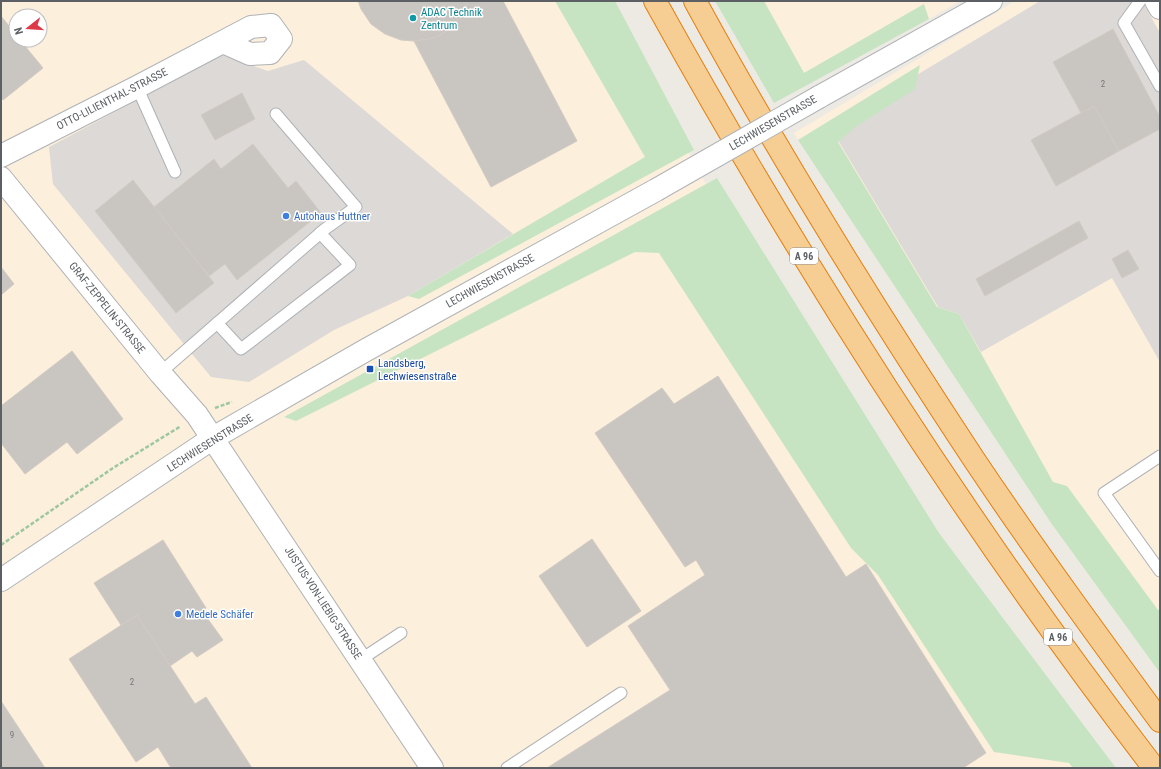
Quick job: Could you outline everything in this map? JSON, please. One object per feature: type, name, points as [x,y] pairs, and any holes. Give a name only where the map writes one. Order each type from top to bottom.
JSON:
[{"type":"highway","name":"A 96","points":[[655,1],[709,99],[840,316],[998,554],[1066,650],[1154,768]]},
{"type":"highway","points":[[695,1],[720,48],[792,170],[874,304],[980,468],[1086,620],[1160,721]]},
{"type":"street","name":"LECHWIESENSTRASSE","points":[[1,580],[214,438],[366,350],[656,190],[991,1]]},
{"type":"street","points":[[1156,1],[1160,8]]},
{"type":"street","name":"OTTO-LILIENTHAL-STRASSE","points":[[1,156],[224,42]]},
{"type":"street","name":"GRAF-ZEPPELIN-STRASSE","points":[[1,178],[160,373],[197,415],[214,438]]},
{"type":"street","name":"JUSTUS-VON-LIEBIG-STRASSE","points":[[214,438],[432,768]]},
{"type":"lane","points":[[1140,1],[1124,23],[1160,86]]},
{"type":"lane","points":[[137,87],[175,172]]},
{"type":"lane","points":[[160,373],[320,233],[356,207],[276,114]]},
{"type":"lane","points":[[216,323],[241,350],[350,265],[320,233]]},
{"type":"lane","points":[[1160,456],[1104,494],[1160,571]]},
{"type":"lane","points":[[360,660],[401,633]]},
{"type":"lane","points":[[507,768],[622,693]]},
{"type":"path","points":[[1,545],[113,468],[197,415],[226,404],[233,404]]},
{"type":"shaded area","points":[[1,1],[586,1],[658,128],[690,155],[706,184],[1090,768],[1,768]]},
{"type":"shaded area","points":[[764,1],[960,1],[929,19],[924,4],[804,73]]},
{"type":"shaded area","points":[[1015,1],[1160,1],[1160,673],[1051,523],[794,133]]},
{"type":"shaded area","points":[[1040,1],[1142,1],[1160,33],[1160,362],[1112,278],[981,352],[959,314],[938,307],[830,127]]},
{"type":"shaded area","name":"Autohaus Huttner","points":[[222,55],[268,71],[304,60],[513,234],[408,296],[334,330],[249,382],[211,377],[53,184],[49,147]]},
{"type":"green space","points":[[555,1],[615,1],[694,150],[419,299],[408,296],[645,157]]},
{"type":"green space","points":[[715,1],[764,1],[804,73],[924,4],[929,19],[774,103]]},
{"type":"green space","points":[[920,65],[915,89],[854,128],[838,142],[937,307],[959,314],[1053,482],[1067,486],[1158,610],[1160,609],[1160,673],[1051,523],[798,140]]},
{"type":"green space","points":[[717,178],[939,533],[1116,768],[1073,768],[1069,763],[994,752],[878,575],[851,548],[659,253],[635,252],[296,421],[284,417]]},
{"type":"building","name":"ADAC Technik Zentrum","points":[[358,1],[468,1],[463,14],[448,30],[439,36],[414,41],[401,40],[385,34],[371,24],[361,9]]},
{"type":"building","points":[[468,1],[503,1],[577,141],[491,187],[414,41],[439,36],[448,30],[463,14]]},
{"type":"building","points":[[1,16],[8,25],[8,48],[27,48],[43,68],[3,100],[1,97]]},
{"type":"building","points":[[1113,29],[1160,117],[1160,129],[1119,151],[1094,106],[1081,113],[1053,62]]},
{"type":"building","points":[[242,93],[255,119],[215,140],[201,115]]},
{"type":"building","points":[[1094,106],[1119,151],[1056,186],[1031,140]]},
{"type":"building","points":[[253,144],[288,188],[296,181],[321,213],[237,280],[225,264],[209,276],[154,207],[214,159],[221,169]]},
{"type":"building","points":[[133,180],[214,283],[176,313],[95,211]]},
{"type":"building","points":[[1079,221],[1088,238],[985,296],[976,279]]},
{"type":"building","points":[[1128,250],[1139,269],[1122,278],[1112,259]]},
{"type":"building","points":[[1,267],[14,284],[1,295]]},
{"type":"building","points":[[72,351],[123,419],[77,454],[67,442],[25,474],[1,443],[1,406]]},
{"type":"building","points":[[718,376],[846,577],[866,564],[986,753],[963,768],[547,768],[670,690],[628,626],[705,575],[696,560],[685,567],[595,433],[662,388],[674,404]]},
{"type":"building","points":[[592,539],[641,611],[587,647],[539,576]]},
{"type":"building","points":[[163,540],[206,608],[202,611],[223,640],[197,657],[192,651],[170,666],[137,615],[121,625],[94,583]]},
{"type":"building","points":[[137,615],[195,704],[206,697],[252,768],[171,768],[158,747],[136,762],[69,659]]},
{"type":"building","points":[[1,701],[45,768],[1,768]]},
{"type":"place","name":"ADAC Technik Zentrum","points":[[413,18]]},
{"type":"place","name":"Autohaus Huttner","points":[[286,216]]},
{"type":"place","name":"Landsberg, Lechwiesenstraße","points":[[370,369]]},
{"type":"place","name":"Medele Schäfer","points":[[178,614]]}]
